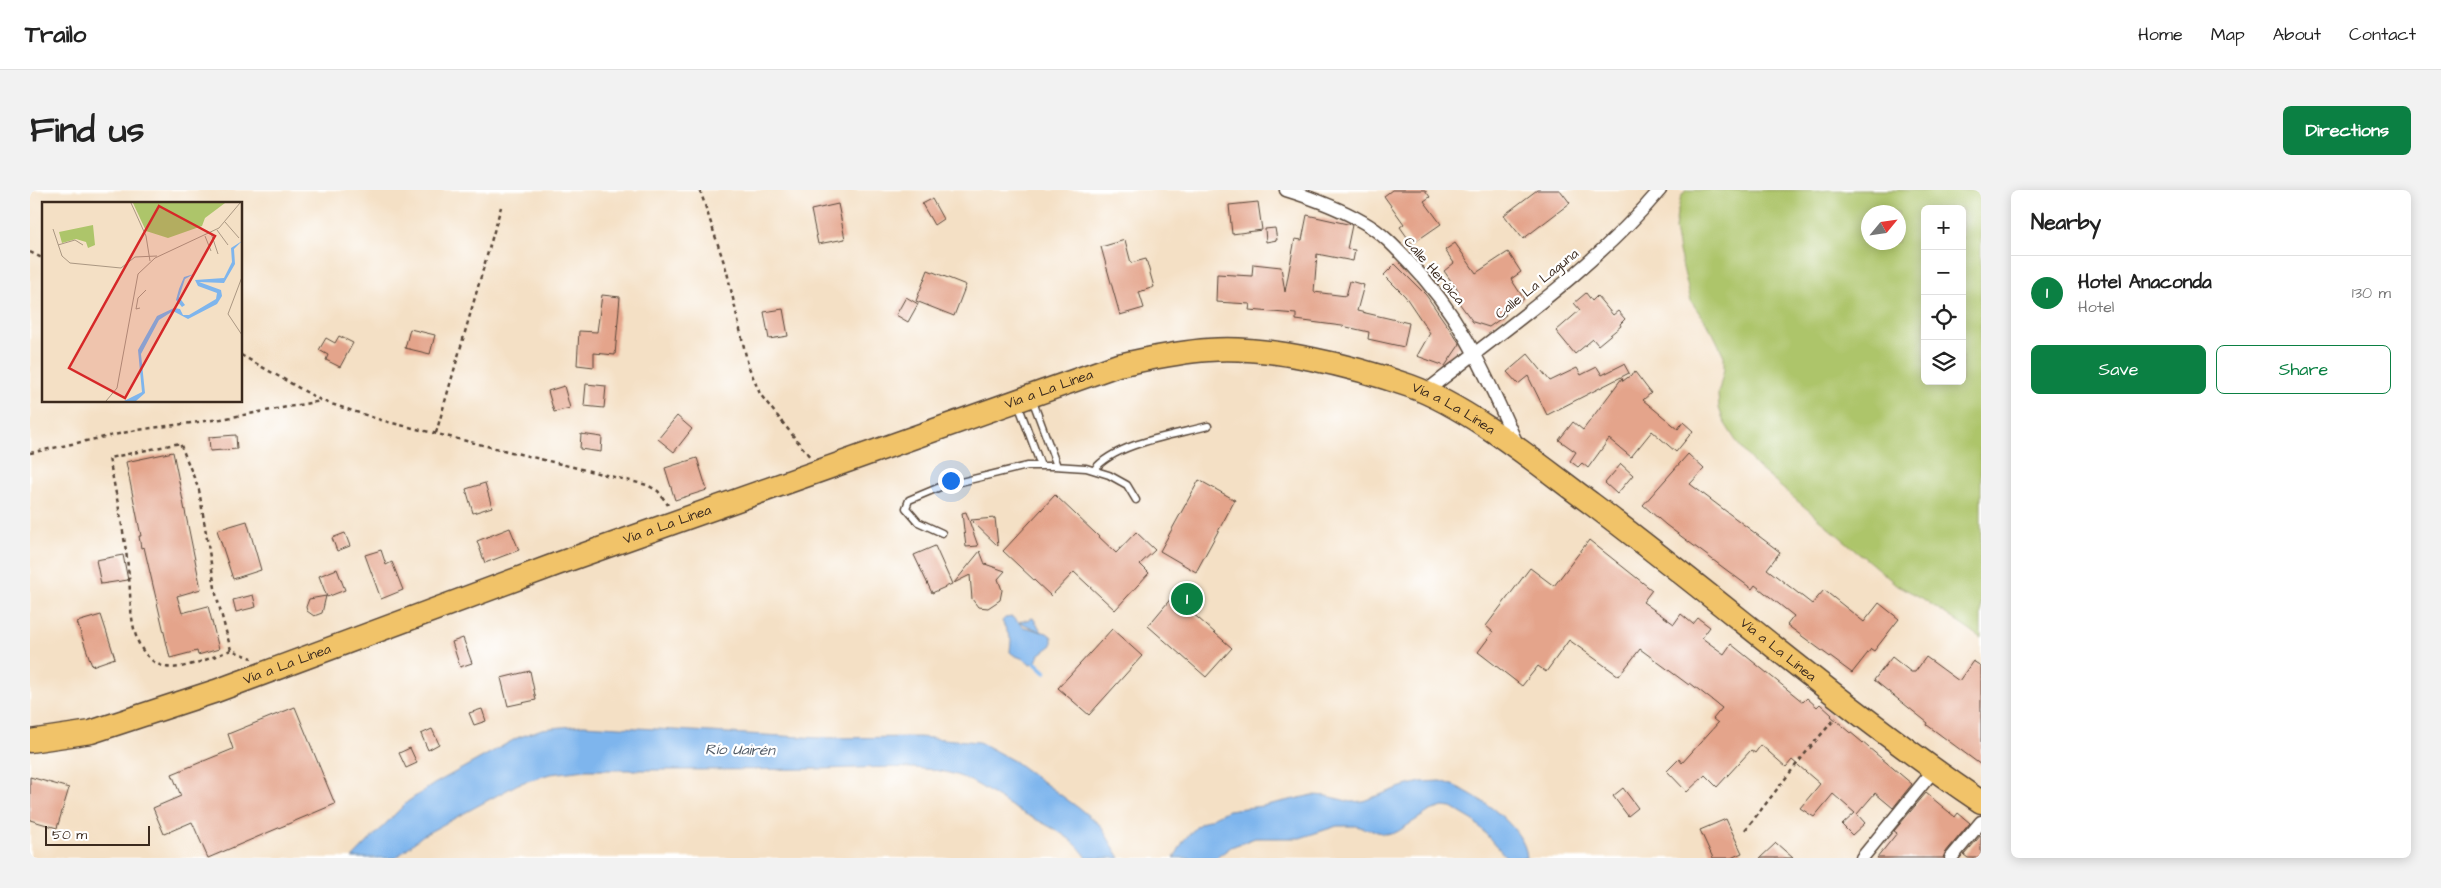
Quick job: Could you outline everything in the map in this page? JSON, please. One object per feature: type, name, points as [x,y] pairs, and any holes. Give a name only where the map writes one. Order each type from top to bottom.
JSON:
[{"type":"highway","name":"Vía a La Línea","points":[[30,742],[91,732],[216,691],[671,522],[1024,398],[1134,362],[1208,350],[1244,349],[1294,356],[1377,376],[1425,392],[1475,421],[1520,451],[1670,563],[1934,770],[1981,802]]},
{"type":"street","name":"Calle Heróica","points":[[1286,190],[1344,212],[1365,223],[1381,235],[1433,288],[1462,328],[1475,352],[1520,451]]},
{"type":"street","name":"Calle La Laguna","points":[[1425,392],[1587,264],[1633,222],[1660,190]]},
{"type":"street","points":[[1862,858],[1934,770]]},
{"type":"street","points":[[1951,858],[1981,822]]},
{"type":"lane","points":[[1024,398],[1041,466]]},
{"type":"lane","points":[[1024,398],[1057,466]]},
{"type":"lane","points":[[1094,470],[1101,461],[1120,451],[1208,426]]},
{"type":"lane","points":[[942,533],[918,522],[908,513],[906,508],[909,500],[940,487],[1026,466],[1057,466],[1094,470],[1122,481],[1136,500]]},
{"type":"path","points":[[700,190],[727,272],[748,365],[760,394],[820,469]]},
{"type":"path","points":[[436,433],[501,207]]},
{"type":"path","points":[[30,252],[42,258]]},
{"type":"path","points":[[242,357],[322,401],[436,433],[647,485],[664,498],[671,522]]},
{"type":"path","points":[[30,453],[137,430],[221,419],[322,401]]},
{"type":"path","points":[[180,442],[198,490],[216,594],[231,650],[180,667],[167,668],[157,665],[142,650],[136,636],[132,618],[126,549],[109,458],[180,442]]},
{"type":"path","points":[[1745,830],[1778,790],[1806,750],[1849,704]]},
{"type":"green space","points":[[1686,190],[1981,190],[1981,638],[1922,598],[1897,585],[1756,466],[1738,444],[1724,422],[1719,408],[1718,395],[1724,369],[1724,356],[1713,333],[1691,301],[1675,229],[1681,197]]},
{"type":"water","points":[[1012,617],[1024,627],[1047,633],[1052,637],[1052,645],[1040,654],[1035,663],[1030,664],[1010,652],[1011,640],[1002,621],[1005,618]]},
{"type":"water","points":[[1033,618],[1042,632],[1019,622]]},
{"type":"water","name":"Río Uairén","points":[[583,725],[819,738],[919,737],[979,742],[1014,761],[1100,825],[1120,858],[1087,858],[1074,843],[1058,831],[1014,808],[962,777],[938,771],[884,767],[586,770],[550,774],[518,784],[422,836],[396,858],[352,858],[407,802],[434,784],[517,738],[542,729]]},
{"type":"water","points":[[1441,781],[1453,785],[1481,800],[1507,821],[1517,833],[1524,846],[1527,858],[1507,858],[1474,821],[1452,808],[1443,807],[1430,811],[1397,832],[1385,834],[1356,826],[1337,826],[1300,838],[1255,838],[1231,847],[1216,858],[1174,858],[1184,840],[1198,825],[1228,810],[1262,806],[1313,795],[1327,796],[1351,802],[1363,801],[1401,787],[1421,782]]},
{"type":"building","points":[[1392,190],[1425,190],[1430,197],[1424,201],[1441,224],[1412,244],[1400,227],[1404,224],[1384,196]]},
{"type":"building","points":[[1537,190],[1560,190],[1570,203],[1523,239],[1504,215]]},
{"type":"building","points":[[932,199],[943,219],[934,225],[922,204]]},
{"type":"building","points":[[1258,202],[1262,230],[1232,234],[1229,205]]},
{"type":"building","points":[[838,204],[845,239],[818,244],[811,210]]},
{"type":"building","points":[[1307,215],[1352,225],[1347,249],[1355,250],[1353,261],[1317,254],[1314,292],[1346,296],[1350,281],[1364,285],[1357,311],[1409,323],[1404,347],[1368,339],[1369,332],[1342,326],[1296,320],[1296,314],[1249,310],[1250,304],[1216,302],[1217,274],[1252,276],[1253,264],[1281,267],[1285,292],[1295,239],[1302,240]]},
{"type":"building","points":[[1275,228],[1277,240],[1266,242],[1265,229]]},
{"type":"building","points":[[1125,240],[1131,263],[1146,259],[1154,287],[1139,292],[1144,308],[1120,315],[1101,247]]},
{"type":"building","points":[[1455,243],[1476,273],[1508,252],[1521,272],[1511,279],[1524,299],[1504,312],[1506,315],[1489,327],[1473,322],[1454,296],[1459,292],[1444,271],[1454,263],[1445,250]]},
{"type":"building","points":[[1395,264],[1426,295],[1460,344],[1445,366],[1417,356],[1430,333],[1405,296],[1384,275]]},
{"type":"building","points":[[928,270],[966,285],[954,316],[916,301]]},
{"type":"building","points":[[1586,293],[1592,301],[1597,296],[1613,315],[1618,311],[1625,319],[1620,324],[1621,326],[1598,345],[1593,339],[1575,354],[1556,331],[1580,310],[1574,303]]},
{"type":"building","points":[[602,295],[620,297],[615,355],[594,353],[594,367],[577,365],[579,331],[597,332]]},
{"type":"building","points":[[906,297],[918,304],[908,322],[896,315]]},
{"type":"building","points":[[783,309],[788,336],[769,339],[764,312]]},
{"type":"building","points":[[410,329],[435,335],[430,354],[405,348]]},
{"type":"building","points":[[339,336],[353,343],[340,367],[326,360],[328,355],[319,350],[326,338],[335,343]]},
{"type":"building","points":[[1528,354],[1550,381],[1577,368],[1581,375],[1597,367],[1602,375],[1624,364],[1629,373],[1547,415],[1528,376],[1518,384],[1507,372]]},
{"type":"building","points":[[1635,372],[1651,393],[1643,400],[1678,429],[1683,422],[1693,431],[1676,452],[1652,431],[1631,457],[1609,439],[1588,468],[1582,463],[1578,467],[1570,461],[1576,452],[1559,440],[1573,422],[1583,430],[1622,378],[1623,381]]},
{"type":"building","points":[[586,384],[606,386],[604,408],[584,406]]},
{"type":"building","points":[[564,386],[570,408],[554,412],[548,391]]},
{"type":"building","points":[[677,416],[692,429],[674,452],[658,439]]},
{"type":"building","points":[[581,434],[602,437],[601,452],[580,449]]},
{"type":"building","points":[[236,435],[237,449],[210,451],[209,437]]},
{"type":"building","points":[[173,452],[201,589],[177,596],[182,613],[208,606],[219,649],[198,655],[197,651],[170,658],[144,547],[141,548],[139,536],[141,536],[126,462]]},
{"type":"building","points":[[1688,454],[1704,469],[1690,484],[1780,552],[1767,569],[1812,604],[1824,590],[1864,622],[1879,603],[1899,619],[1874,651],[1871,649],[1852,673],[1787,625],[1794,616],[1755,585],[1752,589],[1666,525],[1643,505]]},
{"type":"building","points":[[697,458],[707,490],[675,500],[665,468]]},
{"type":"building","points":[[1621,464],[1633,475],[1617,494],[1605,483]]},
{"type":"building","points":[[1199,480],[1235,500],[1196,572],[1160,551]]},
{"type":"building","points":[[485,483],[492,507],[473,513],[466,489]]},
{"type":"building","points":[[1055,495],[1116,553],[1136,532],[1155,550],[1140,564],[1149,573],[1115,610],[1074,572],[1051,596],[1003,551]]},
{"type":"building","points":[[966,512],[978,546],[966,547],[962,513]]},
{"type":"building","points":[[995,518],[998,546],[971,520]]},
{"type":"building","points":[[247,521],[261,570],[233,579],[217,530]]},
{"type":"building","points":[[510,528],[519,550],[485,563],[477,541]]},
{"type":"building","points":[[345,533],[350,546],[337,551],[332,538]]},
{"type":"building","points":[[1589,540],[1652,590],[1643,602],[1674,624],[1681,614],[1693,624],[1698,618],[1710,627],[1702,638],[1724,654],[1731,644],[1803,702],[1807,698],[1817,707],[1820,704],[1831,716],[1912,784],[1893,808],[1875,793],[1857,814],[1865,823],[1852,835],[1842,825],[1855,813],[1833,794],[1814,817],[1800,808],[1820,784],[1792,760],[1786,767],[1761,745],[1755,753],[1751,750],[1717,787],[1705,775],[1687,792],[1667,771],[1679,759],[1682,763],[1718,723],[1713,719],[1722,708],[1690,683],[1689,685],[1640,649],[1619,676],[1569,640],[1546,672],[1538,666],[1522,686],[1478,652],[1493,632],[1486,626],[1530,568],[1554,586]]},
{"type":"building","points":[[935,546],[952,584],[932,593],[914,555]]},
{"type":"building","points":[[381,550],[386,565],[392,562],[403,590],[381,599],[365,555]]},
{"type":"building","points":[[980,551],[985,564],[1005,571],[998,579],[1002,590],[1000,600],[988,608],[978,607],[972,599],[970,575],[954,583]]},
{"type":"building","points":[[123,555],[128,580],[101,584],[96,560]]},
{"type":"building","points":[[337,569],[345,590],[327,597],[319,576]]},
{"type":"building","points":[[253,595],[256,607],[236,612],[233,600]]},
{"type":"building","points":[[326,596],[322,613],[314,616],[307,611],[306,607],[309,599]]},
{"type":"building","points":[[1173,596],[1232,648],[1206,677],[1148,626]]},
{"type":"building","points":[[101,615],[115,658],[92,666],[77,622]]},
{"type":"building","points":[[1112,629],[1142,656],[1089,715],[1058,688]]},
{"type":"building","points":[[463,638],[472,663],[460,667],[452,642]]},
{"type":"building","points":[[1892,657],[1911,672],[1915,672],[1926,657],[1959,681],[1973,661],[1981,666],[1981,765],[1927,725],[1928,723],[1874,680]]},
{"type":"building","points":[[530,671],[536,700],[508,706],[501,678]]},
{"type":"building","points":[[295,707],[335,804],[208,858],[192,822],[164,834],[153,808],[181,796],[172,774],[233,749],[228,734]]},
{"type":"building","points":[[482,709],[486,721],[474,725],[469,713]]},
{"type":"building","points":[[432,729],[439,744],[428,750],[421,734]]},
{"type":"building","points":[[410,748],[417,763],[406,768],[399,753]]},
{"type":"building","points":[[30,777],[69,788],[57,828],[30,820]]},
{"type":"building","points":[[1623,788],[1638,808],[1628,816],[1613,796]]},
{"type":"building","points":[[1926,793],[1955,817],[1958,813],[1970,823],[1943,858],[1877,858],[1897,833],[1894,831]]},
{"type":"building","points":[[1726,819],[1742,853],[1731,858],[1713,858],[1700,830]]},
{"type":"building","points":[[1981,835],[1981,858],[1968,858],[1964,855]]},
{"type":"building","points":[[1776,843],[1793,858],[1760,858]]},
{"type":"waterway","points":[[1033,661],[1045,672]]},
{"type":"place","name":"Hotel Anaconda","points":[[1187,599]]}]
